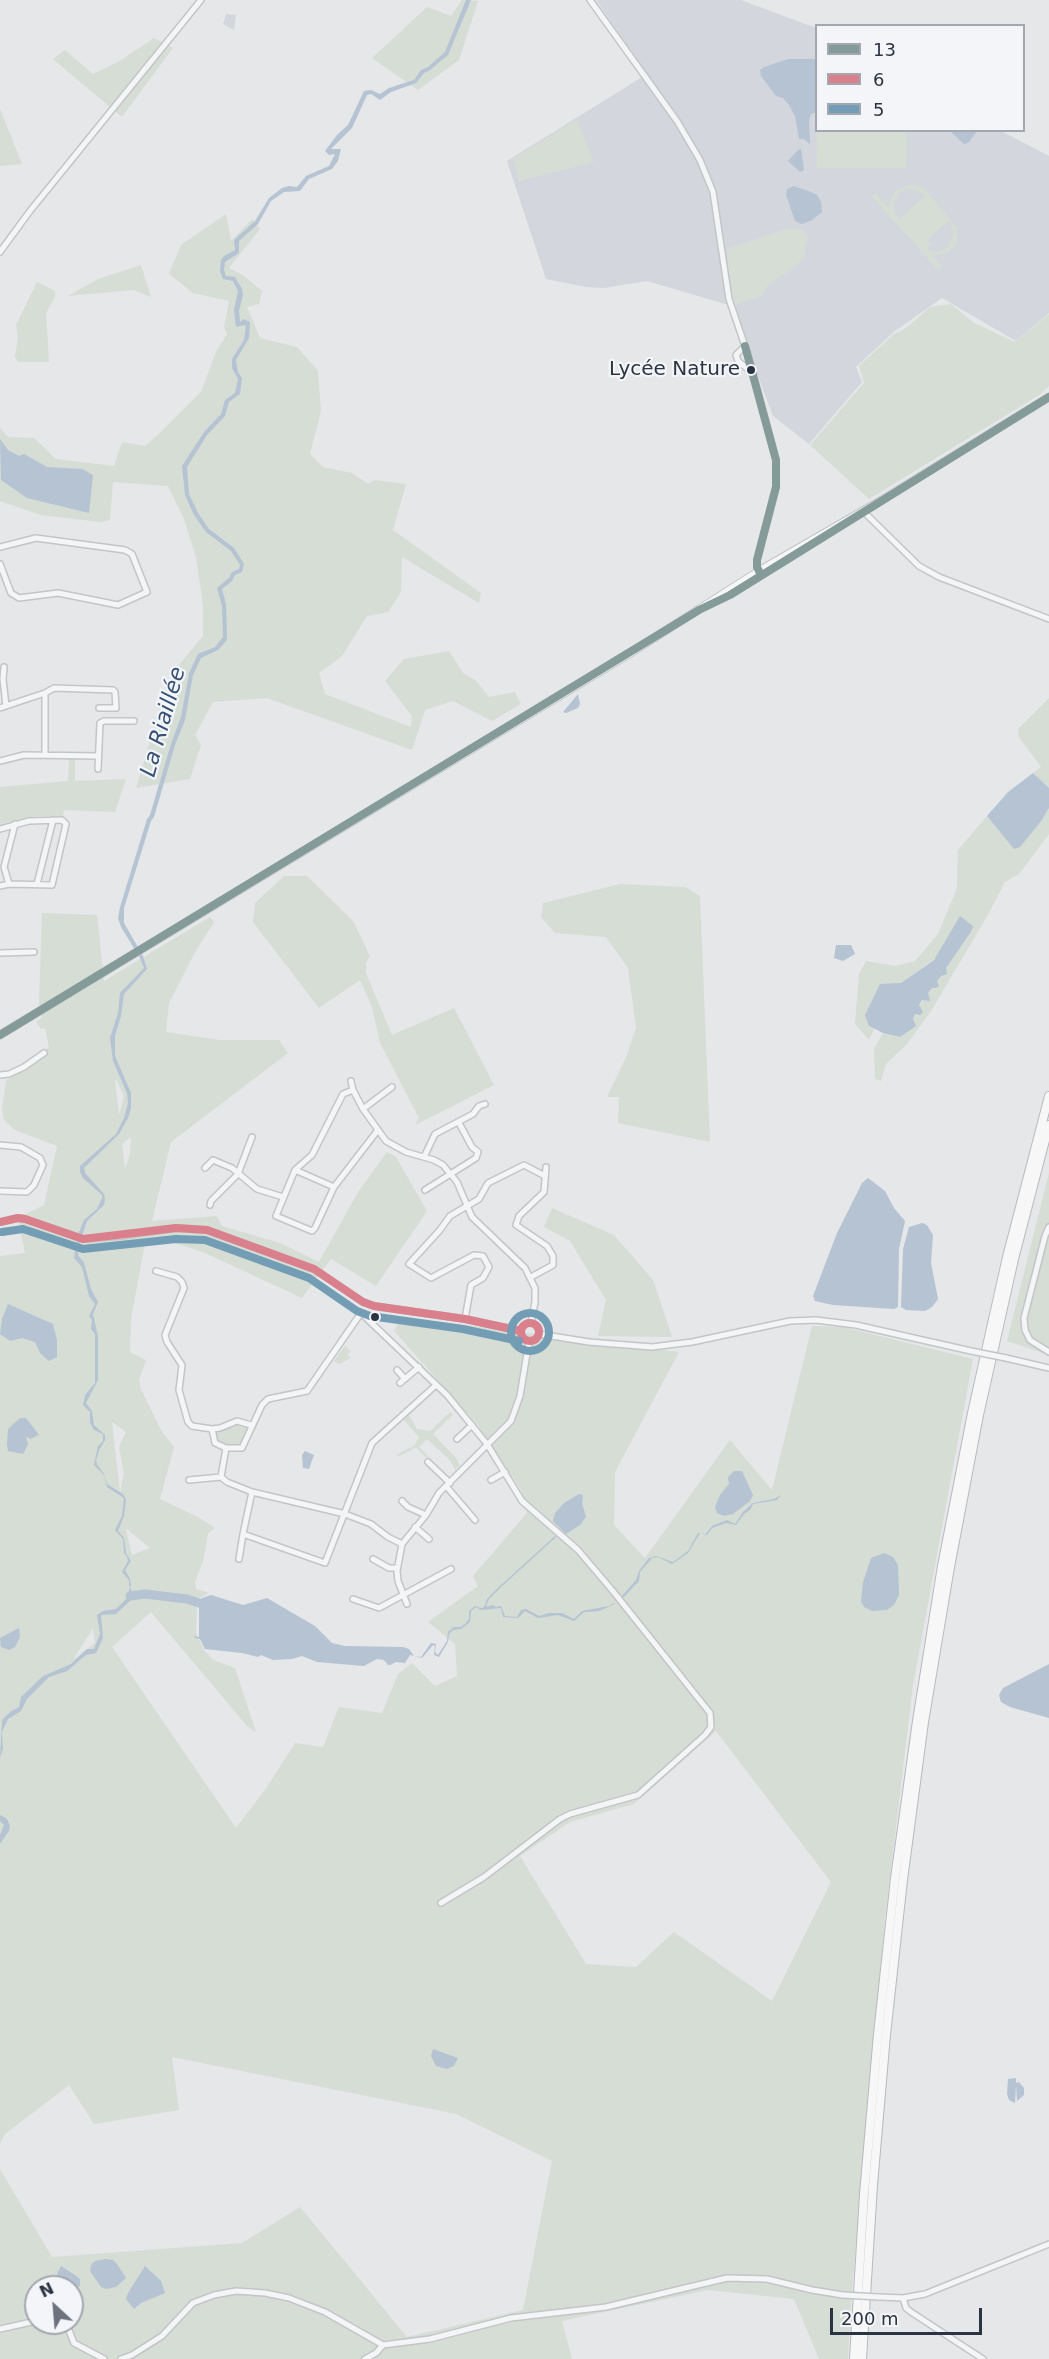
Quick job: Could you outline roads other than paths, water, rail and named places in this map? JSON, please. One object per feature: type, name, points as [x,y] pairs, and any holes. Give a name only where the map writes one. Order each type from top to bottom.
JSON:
[{"type":"highway","points":[[854,2359],[879,2024],[900,1839],[918,1710],[942,1566],[972,1413],[1010,1247],[1049,1096]]},
{"type":"highway","points":[[862,2359],[871,2204],[885,2045],[903,1880],[924,1722],[951,1557],[979,1415],[1008,1287],[1049,1125]]},
{"type":"main road","points":[[0,1035],[1049,398]]},
{"type":"street","points":[[0,252],[30,211],[201,0]]},
{"type":"street","points":[[590,0],[677,121],[700,160],[713,192],[729,299],[754,374],[776,460],[776,487],[757,556],[760,573]]},
{"type":"street","points":[[745,346],[736,355],[738,361],[754,374]]},
{"type":"street","points":[[863,511],[919,566],[939,577],[1049,619]]},
{"type":"street","points":[[0,547],[36,538],[125,550],[132,554],[147,592],[118,605],[58,593],[19,598],[10,593],[0,564]]},
{"type":"street","points":[[4,667],[3,707],[54,688],[113,690],[116,708],[99,708]]},
{"type":"street","points":[[45,693],[45,755]]},
{"type":"street","points":[[98,770],[100,723],[134,721]]},
{"type":"street","points":[[0,761],[24,755],[98,756]]},
{"type":"street","points":[[38,884],[53,820]]},
{"type":"street","points":[[0,829],[15,824],[53,820],[62,820],[66,824],[52,885],[9,884],[0,886]]},
{"type":"street","points":[[9,884],[4,867],[15,824]]},
{"type":"street","points":[[0,953],[34,952]]},
{"type":"street","points":[[0,1076],[24,1067],[44,1053]]},
{"type":"street","points":[[351,1080],[353,1090],[363,1109],[386,1141],[396,1148],[434,1160],[452,1174],[467,1208],[480,1227],[519,1259],[531,1277],[535,1288],[531,1323]]},
{"type":"street","points":[[363,1109],[392,1087]]},
{"type":"street","points":[[353,1090],[343,1094],[312,1155],[295,1170],[276,1216],[312,1231],[334,1187],[378,1130]]},
{"type":"street","points":[[424,1157],[435,1134],[473,1114],[479,1106],[485,1104]]},
{"type":"street","points":[[425,1190],[476,1158],[478,1152],[472,1147],[459,1122]]},
{"type":"street","points":[[210,1205],[238,1174],[252,1137]]},
{"type":"street","points":[[0,1145],[21,1147],[40,1158],[43,1165],[34,1185],[27,1192],[0,1191]]},
{"type":"street","points":[[205,1168],[213,1160],[232,1168],[257,1189],[283,1197]]},
{"type":"street","points":[[465,1319],[471,1285],[483,1278],[489,1267],[483,1256],[474,1255],[431,1278],[409,1264],[441,1230],[450,1216],[479,1199],[488,1183],[524,1165],[545,1176]]},
{"type":"street","points":[[531,1277],[553,1265],[553,1256],[547,1246],[516,1226],[519,1216],[544,1191],[546,1167]]},
{"type":"street","points":[[295,1170],[334,1187]]},
{"type":"street","points":[[0,1222],[9,1219],[25,1219],[83,1239],[121,1236],[159,1229],[193,1228],[230,1238],[314,1269],[363,1302],[374,1306],[465,1319],[521,1331]]},
{"type":"street","points":[[1049,1227],[1024,1318],[1025,1330],[1030,1340],[1049,1352]]},
{"type":"street","points":[[156,1271],[177,1277],[184,1288],[166,1338],[182,1365],[179,1389],[188,1422],[192,1426],[212,1429],[237,1421],[251,1425]]},
{"type":"street","points":[[367,1318],[374,1306]]},
{"type":"street","points":[[212,1429],[215,1443],[226,1448],[242,1448],[262,1405],[268,1399],[309,1389],[361,1313],[419,1367],[472,1425],[488,1444],[522,1501],[571,1543],[707,1707],[712,1720],[711,1727],[705,1735],[638,1795],[570,1814],[484,1877],[441,1903]]},
{"type":"street","points":[[539,1334],[589,1342],[652,1347],[692,1342],[790,1322],[816,1320],[856,1325],[1049,1368]]},
{"type":"street","points":[[531,1323],[538,1328],[539,1334],[536,1339],[529,1341],[523,1338],[521,1331],[524,1326],[531,1323]]},
{"type":"street","points":[[407,1604],[398,1581],[397,1568],[402,1544],[426,1515],[432,1503],[506,1427],[515,1413],[529,1341]]},
{"type":"street","points":[[397,1370],[403,1381],[419,1367]]},
{"type":"street","points":[[243,1534],[325,1563],[372,1443],[436,1385]]},
{"type":"street","points":[[457,1439],[472,1425]]},
{"type":"street","points":[[221,1477],[226,1448]]},
{"type":"street","points":[[428,1462],[432,1463],[475,1520]]},
{"type":"street","points":[[490,1480],[505,1472]]},
{"type":"street","points":[[189,1480],[221,1477],[227,1482],[252,1492],[345,1514],[371,1524],[402,1544]]},
{"type":"street","points":[[239,1559],[252,1492]]},
{"type":"street","points":[[402,1501],[408,1507],[426,1515]]},
{"type":"street","points":[[415,1527],[429,1539]]},
{"type":"street","points":[[373,1559],[389,1568],[397,1568]]},
{"type":"street","points":[[353,1599],[379,1608],[451,1569]]},
{"type":"street","points":[[121,2359],[132,2355],[162,2336],[193,2303],[214,2295],[236,2291],[289,2298],[325,2312],[383,2345],[430,2339],[511,2318],[606,2307],[718,2280],[746,2277],[767,2279],[843,2295],[903,2298],[925,2294],[1049,2244]]},
{"type":"street","points":[[903,2298],[910,2312],[983,2359]]},
{"type":"street","points":[[0,2330],[24,2324]]},
{"type":"street","points":[[71,2335],[74,2343],[104,2359]]},
{"type":"street","points":[[365,2359],[376,2353],[383,2345]]},
{"type":"water","points":[[466,0],[471,0],[448,55],[424,73],[416,83],[391,92],[380,100],[371,94],[367,95],[352,128],[331,149],[341,149],[338,161],[332,169],[309,179],[300,191],[284,192],[271,201],[258,224],[239,241],[239,253],[225,262],[226,276],[235,277],[242,289],[240,322],[243,319],[250,322],[249,338],[236,360],[238,372],[242,378],[240,394],[229,402],[225,416],[207,435],[187,467],[189,494],[198,513],[209,529],[234,548],[244,564],[242,572],[235,575],[232,581],[222,589],[226,604],[227,640],[218,650],[201,658],[193,675],[185,720],[124,908],[124,923],[143,956],[147,969],[124,994],[115,1036],[115,1056],[131,1093],[131,1108],[119,1134],[84,1168],[86,1174],[104,1194],[105,1200],[104,1205],[87,1221],[82,1236],[78,1235],[84,1220],[97,1209],[102,1198],[102,1195],[83,1178],[80,1166],[116,1134],[128,1103],[127,1093],[113,1061],[110,1038],[118,1013],[120,993],[144,968],[121,927],[118,918],[120,907],[181,717],[189,673],[198,654],[215,647],[223,637],[222,606],[217,588],[229,578],[232,572],[239,569],[240,565],[231,551],[206,532],[194,515],[185,495],[182,466],[204,432],[221,414],[225,400],[235,393],[238,379],[232,368],[232,359],[244,340],[246,325],[236,327],[234,310],[238,291],[233,281],[223,279],[220,271],[221,260],[235,250],[234,240],[255,221],[269,198],[282,188],[297,187],[306,176],[329,166],[335,154],[329,155],[325,151],[348,125],[364,91],[371,90],[380,94],[389,88],[414,80],[421,70],[445,52]]},
{"type":"water","points":[[788,59],[815,59],[815,112],[811,114],[809,121],[810,144],[804,139],[799,139],[795,116],[789,105],[783,98],[776,96],[761,76],[760,70]]},
{"type":"water","points":[[951,132],[976,132],[968,143],[964,144]]},
{"type":"water","points":[[801,149],[804,170],[800,172],[788,161]]},
{"type":"water","points":[[794,186],[817,195],[821,202],[822,212],[802,224],[795,221],[786,195],[787,189]]},
{"type":"water","points":[[0,439],[8,450],[19,456],[24,454],[47,467],[82,469],[93,475],[89,513],[27,498],[1,480]]},
{"type":"water","points":[[578,694],[580,704],[578,708],[563,712]]},
{"type":"water","points":[[1033,773],[1049,788],[1049,808],[1020,847],[1014,849],[987,816],[1008,792]]},
{"type":"water","points":[[960,916],[973,926],[971,932],[946,968],[947,974],[941,976],[937,981],[939,986],[932,988],[928,993],[930,1001],[922,1000],[919,1005],[923,1012],[920,1015],[915,1014],[913,1019],[916,1026],[900,1037],[883,1033],[869,1026],[865,1015],[880,984],[901,983],[934,960]]},
{"type":"water","points":[[836,945],[851,945],[855,954],[843,961],[834,958]]},
{"type":"water","points":[[868,1178],[885,1191],[894,1208],[905,1221],[899,1249],[898,1307],[894,1309],[833,1305],[815,1301],[813,1296],[837,1233],[862,1183]]},
{"type":"water","points":[[922,1223],[927,1225],[933,1235],[931,1263],[938,1299],[932,1307],[925,1311],[906,1310],[901,1307],[903,1249],[909,1227]]},
{"type":"water","points":[[77,1240],[80,1241],[78,1255],[84,1263],[91,1289],[98,1302],[93,1314],[98,1337],[98,1380],[86,1403],[92,1411],[94,1425],[105,1435],[105,1440],[96,1461],[98,1466],[104,1474],[107,1484],[123,1494],[126,1499],[124,1516],[118,1531],[124,1538],[126,1553],[131,1561],[125,1570],[130,1579],[131,1586],[129,1587],[129,1580],[122,1572],[128,1561],[124,1553],[123,1539],[115,1530],[122,1516],[124,1498],[107,1487],[104,1475],[94,1465],[98,1446],[103,1441],[103,1434],[94,1430],[90,1423],[90,1412],[83,1405],[85,1395],[95,1383],[95,1334],[91,1329],[92,1320],[89,1316],[95,1304],[89,1296],[82,1267],[74,1258]]},
{"type":"water","points":[[8,1304],[53,1324],[57,1340],[57,1357],[49,1361],[40,1353],[35,1342],[22,1338],[10,1341],[0,1334],[2,1319]]},
{"type":"water","points":[[20,1418],[26,1418],[39,1435],[30,1439],[26,1436],[28,1444],[23,1454],[8,1451],[7,1444],[8,1429]]},
{"type":"water","points":[[305,1451],[314,1455],[309,1469],[303,1468],[302,1455]]},
{"type":"water","points":[[734,1471],[742,1471],[753,1495],[750,1501],[733,1514],[724,1516],[717,1513],[715,1507],[720,1495],[729,1484],[728,1477]]},
{"type":"water","points":[[579,1494],[583,1495],[582,1503],[586,1517],[580,1525],[566,1534],[553,1521],[555,1513],[564,1503]]},
{"type":"water","points":[[781,1495],[777,1500],[753,1504],[736,1525],[726,1523],[712,1528],[707,1535],[702,1533],[706,1534],[712,1526],[727,1520],[735,1524],[753,1503],[774,1499]]},
{"type":"water","points":[[700,1533],[688,1553],[672,1564],[658,1557],[652,1558],[640,1572],[639,1581],[621,1600],[649,1558],[656,1556],[673,1562],[688,1551]]},
{"type":"water","points":[[884,1553],[893,1557],[898,1565],[899,1595],[894,1605],[887,1610],[872,1611],[864,1607],[861,1601],[863,1582],[871,1558]]},
{"type":"water","points":[[131,1588],[132,1599],[116,1614],[101,1615],[103,1638],[96,1653],[86,1655],[67,1671],[49,1677],[27,1699],[21,1711],[8,1719],[2,1732],[3,1749],[0,1757],[2,1720],[19,1707],[21,1697],[43,1676],[71,1664],[87,1649],[94,1649],[100,1634],[97,1615],[103,1611],[116,1609],[129,1596]]},
{"type":"water","points":[[211,1595],[243,1605],[267,1598],[315,1626],[332,1643],[345,1646],[403,1647],[409,1649],[414,1656],[410,1655],[405,1663],[396,1662],[388,1665],[384,1660],[377,1659],[364,1666],[317,1662],[302,1656],[273,1660],[261,1655],[258,1657],[205,1649],[200,1639],[194,1636],[199,1637],[199,1603],[202,1598]]},
{"type":"water","points":[[615,1604],[599,1611],[584,1612],[574,1621],[558,1615],[538,1618],[525,1611],[518,1618],[503,1617],[501,1608],[481,1610],[476,1607],[471,1611],[470,1622],[449,1634],[448,1642],[439,1657],[434,1655],[435,1646],[433,1645],[422,1658],[414,1656],[421,1657],[431,1643],[436,1644],[435,1652],[438,1655],[447,1641],[448,1632],[466,1623],[469,1619],[469,1611],[475,1606],[481,1608],[501,1606],[505,1616],[517,1617],[521,1610],[526,1609],[539,1616],[562,1613],[574,1619],[582,1611]]},
{"type":"water","points":[[19,1628],[20,1637],[15,1647],[9,1650],[1,1647],[0,1638]]},
{"type":"water","points":[[1049,1664],[1049,1718],[1010,1707],[1001,1702],[999,1695],[1003,1688]]},
{"type":"water","points":[[0,1815],[7,1819],[10,1826],[0,1844],[0,1835],[4,1825],[0,1821]]},
{"type":"water","points":[[433,2049],[458,2058],[454,2066],[447,2069],[436,2066],[431,2056]]},
{"type":"water","points":[[1016,2078],[1016,2083],[1019,2082],[1024,2088],[1024,2095],[1017,2101],[1016,2085],[1015,2103],[1009,2100],[1007,2094],[1008,2079]]},
{"type":"water","points":[[113,2260],[126,2278],[116,2287],[106,2289],[101,2287],[90,2271],[95,2261]]},
{"type":"water","points":[[61,2266],[75,2275],[58,2275]]},
{"type":"water","points":[[145,2266],[161,2281],[165,2293],[141,2303],[134,2309],[126,2299]]},
{"type":"waterway","points":[[485,1607],[488,1599],[555,1537]]},
{"type":"waterway","points":[[130,1596],[145,1594],[187,1599],[199,1603]]},
{"type":"place","name":"Lycée Nature","points":[[751,370]]},
{"type":"water label","name":"La Riaillée","points":[[164,722]]}]
